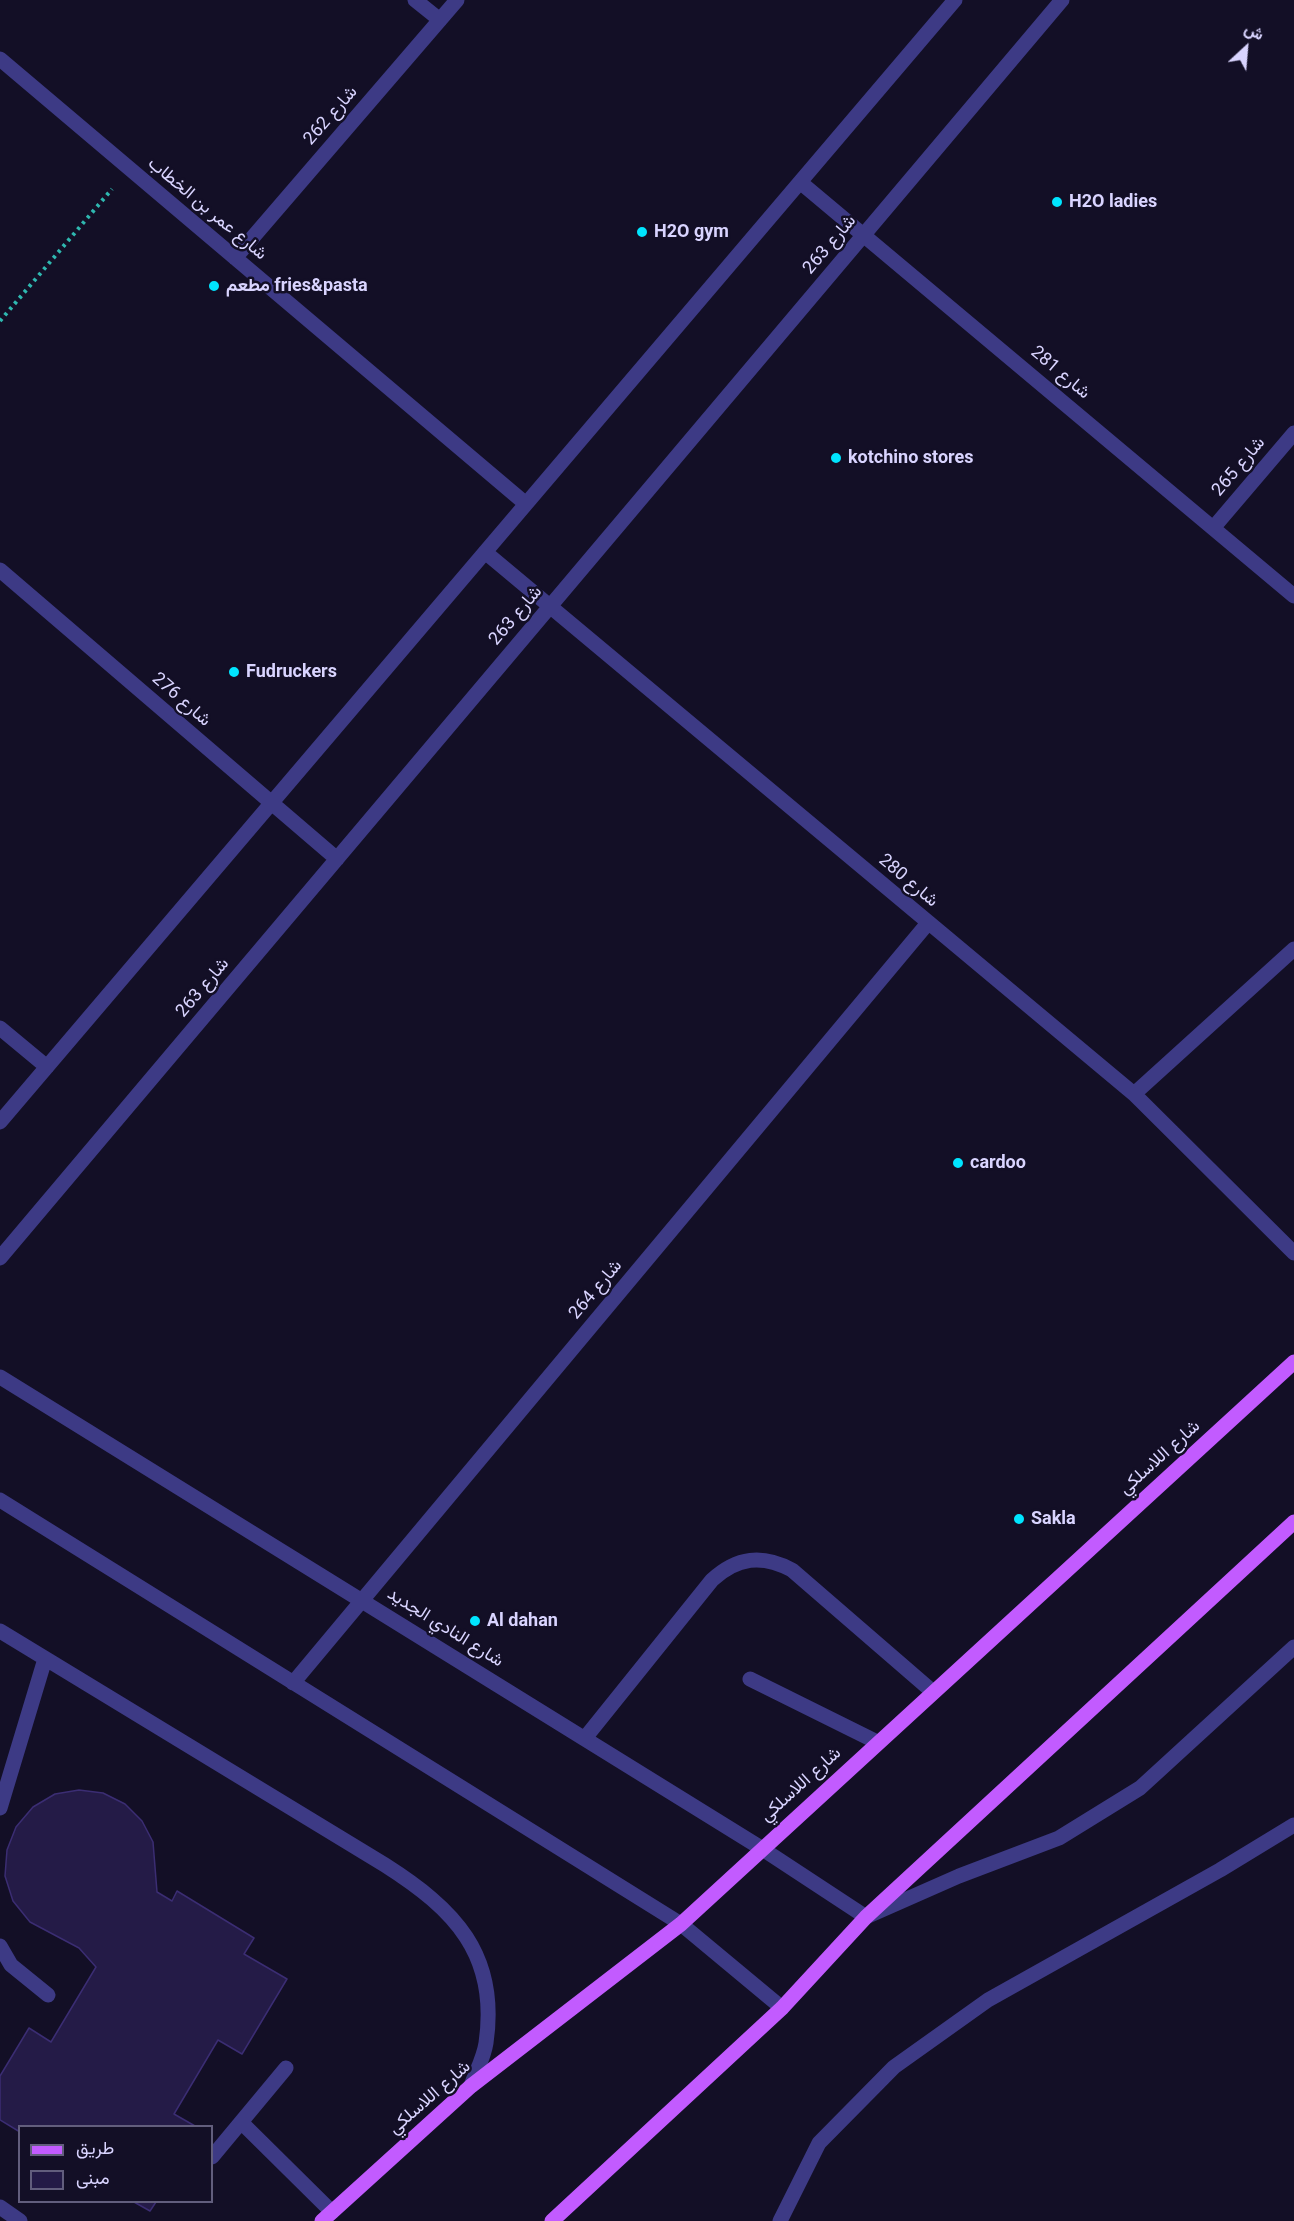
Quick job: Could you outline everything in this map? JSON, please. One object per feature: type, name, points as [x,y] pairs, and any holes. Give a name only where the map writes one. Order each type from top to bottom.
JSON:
[{"type":"main road","name":"شارع اللاسلكي","points":[[327,2216],[471,2086],[681,1924],[761,1848],[1294,1362]]},
{"type":"main road","points":[[552,2221],[782,2008],[866,1917],[1294,1522]]},
{"type":"street","points":[[416,0],[440,20]]},
{"type":"street","name":"شارع 262","points":[[235,258],[457,0]]},
{"type":"street","points":[[0,1122],[955,0]]},
{"type":"street","name":"شارع 263","points":[[0,1258],[1062,0]]},
{"type":"street","name":"شارع عمر بن الخطاب","points":[[0,59],[526,504]]},
{"type":"street","name":"شارع 281","points":[[800,182],[1294,596]]},
{"type":"street","name":"شارع 265","points":[[1214,527],[1294,433]]},
{"type":"street","name":"شارع 280","points":[[485,552],[1134,1094],[1294,1253]]},
{"type":"street","name":"شارع 276","points":[[0,570],[337,859]]},
{"type":"street","name":"شارع 264","points":[[293,1683],[928,923]]},
{"type":"street","points":[[1134,1094],[1294,950]]},
{"type":"street","points":[[0,1028],[47,1067]]},
{"type":"street","name":"شارع النادي الجديد","points":[[0,1377],[585,1738],[866,1917]]},
{"type":"street","points":[[0,1500],[681,1924],[782,2008]]},
{"type":"street","points":[[585,1738],[712,1580],[724,1568],[741,1561],[758,1559],[776,1562],[792,1570],[933,1692]]},
{"type":"street","points":[[0,1631],[385,1865],[423,1890],[456,1920],[478,1958],[489,2000],[486,2044],[471,2086]]},
{"type":"street","points":[[866,1917],[959,1876],[1059,1838],[1140,1788],[1294,1647]]},
{"type":"street","points":[[0,1808],[45,1659]]},
{"type":"street","points":[[750,1679],[878,1742]]},
{"type":"street","points":[[780,2221],[819,2143],[894,2067],[987,2000],[1220,1870],[1294,1825]]},
{"type":"street","points":[[0,1946],[11,1965],[48,1995]]},
{"type":"street","points":[[213,2156],[286,2068]]},
{"type":"street","points":[[241,2122],[327,2216]]},
{"type":"street","points":[[0,2207],[20,2221]]},
{"type":"path","points":[[0,321],[129,169]]},
{"type":"building","points":[[79,1790],[103,1793],[125,1804],[142,1821],[153,1842],[157,1892],[172,1901],[177,1891],[254,1938],[244,1954],[287,1979],[242,2054],[218,2040],[174,2114],[193,2125],[18,2125],[18,2131],[0,2120],[0,2076],[29,2028],[51,2042],[96,1967],[79,1948],[30,1922],[13,1901],[5,1876],[7,1850],[16,1827],[33,1807],[55,1794]]},
{"type":"building","points":[[136,2203],[155,2203],[150,2211]]},
{"type":"place","name":"H2O ladies","points":[[1057,202]]},
{"type":"place","name":"H2O gym","points":[[642,232]]},
{"type":"place","name":"مطعم fries&pasta","points":[[214,286]]},
{"type":"place","name":"kotchino stores","points":[[836,458]]},
{"type":"place","name":"Fudruckers","points":[[234,672]]},
{"type":"place","name":"cardoo","points":[[958,1163]]},
{"type":"place","name":"Sakla","points":[[1019,1519]]},
{"type":"place","name":"Al dahan","points":[[475,1621]]}]
